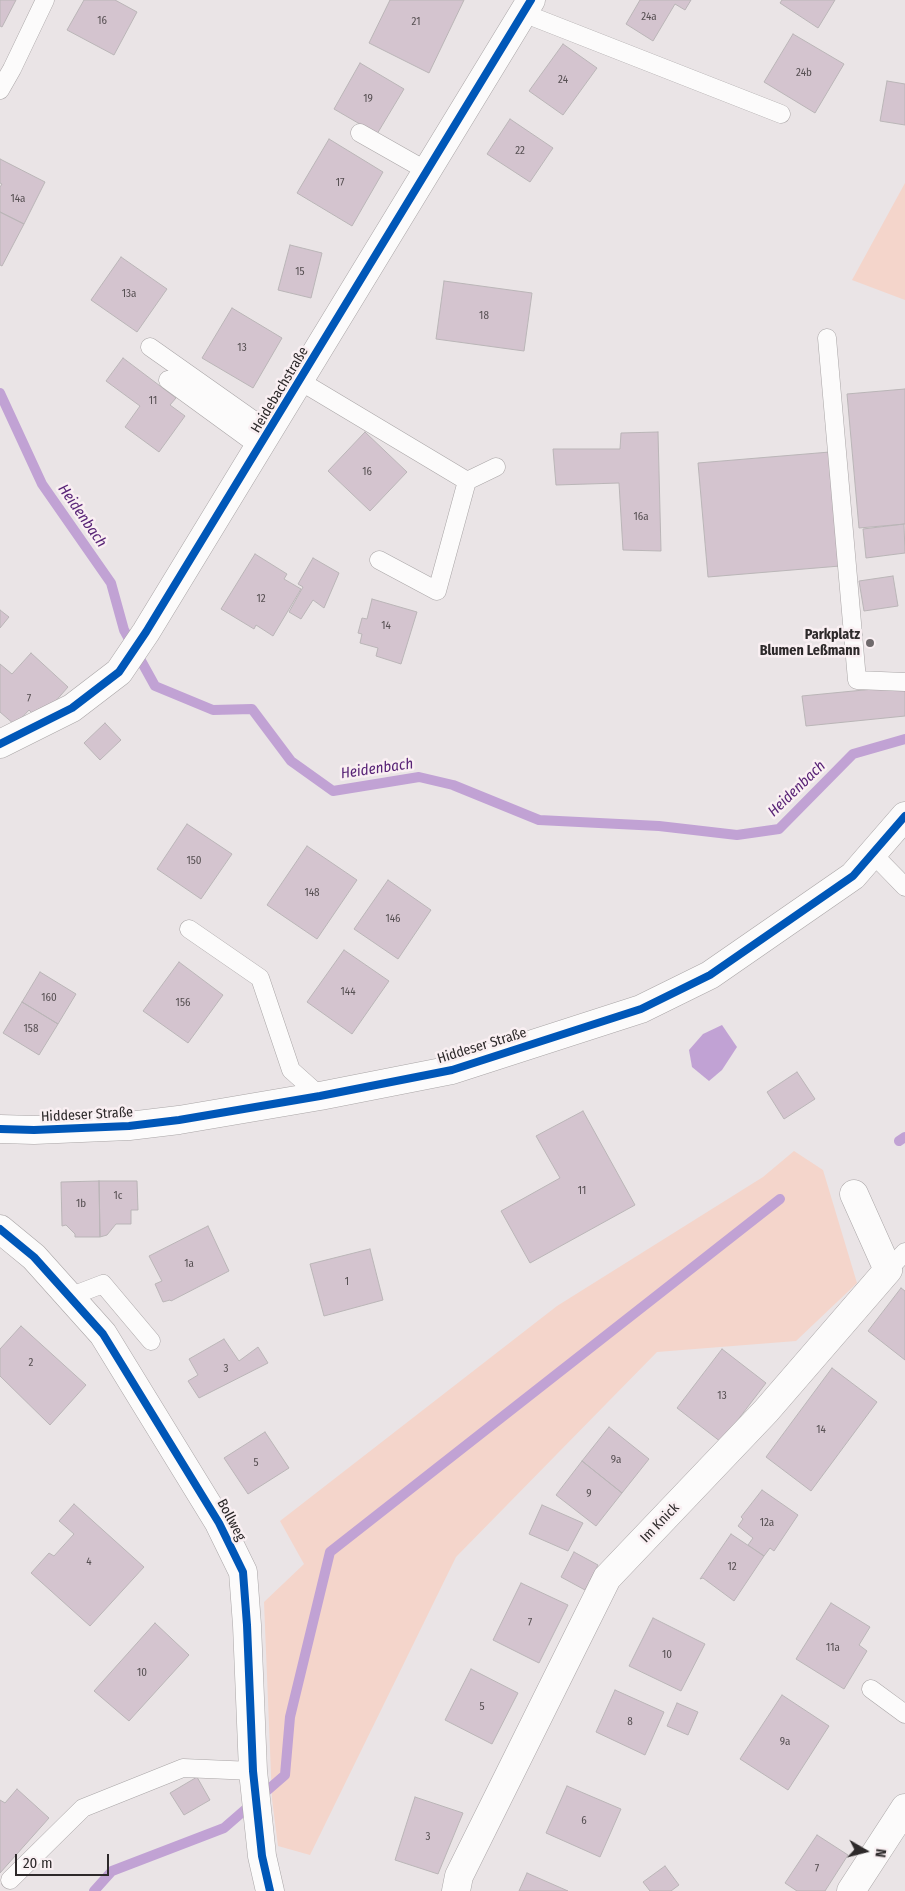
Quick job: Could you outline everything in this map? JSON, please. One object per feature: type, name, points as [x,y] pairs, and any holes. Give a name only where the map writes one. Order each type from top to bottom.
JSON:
[{"type":"street","name":"Heidebachstraße","points":[[0,744],[72,708],[119,672],[146,632],[300,381],[527,6]]},
{"type":"street","name":"Hiddeser Straße","points":[[0,1129],[34,1130],[129,1126],[179,1120],[320,1096],[452,1070],[641,1008],[710,975],[853,876],[905,816]]},
{"type":"street","name":"Im Knick","points":[[456,1891],[460,1876],[607,1578],[766,1412],[897,1261],[854,1194]]},
{"type":"street","name":"Bollweg","points":[[0,1229],[34,1257],[103,1334],[220,1522],[243,1572],[253,1771],[262,1856],[270,1891]]},
{"type":"street","points":[[851,1891],[905,1808]]},
{"type":"lane","points":[[0,90],[45,0]]},
{"type":"lane","points":[[527,6],[781,114]]},
{"type":"lane","points":[[360,132],[427,171]]},
{"type":"lane","points":[[827,338],[857,680],[905,682]]},
{"type":"lane","points":[[150,347],[264,439]]},
{"type":"lane","points":[[168,380],[264,439]]},
{"type":"lane","points":[[300,381],[467,481]]},
{"type":"lane","points":[[378,560],[437,591],[467,481],[496,467]]},
{"type":"lane","points":[[872,853],[905,887]]},
{"type":"lane","points":[[189,929],[260,978],[290,1070],[320,1096]]},
{"type":"lane","points":[[69,1297],[103,1284],[152,1341]]},
{"type":"lane","points":[[870,1689],[905,1714]]},
{"type":"lane","points":[[10,1880],[83,1808],[183,1768],[253,1771]]},
{"type":"shaded area","points":[[905,183],[905,300],[852,280]]},
{"type":"shaded area","points":[[722,1025],[737,1047],[722,1070],[709,1081],[692,1067],[689,1050],[703,1034]]},
{"type":"shaded area","points":[[794,1151],[823,1170],[857,1283],[796,1341],[657,1352],[456,1557],[310,1855],[278,1846],[272,1799],[264,1602],[304,1564],[280,1521],[557,1306],[763,1177]]},
{"type":"building","points":[[0,0],[16,0],[2,27],[0,26]]},
{"type":"building","points":[[84,0],[115,0],[137,12],[114,55],[67,30]]},
{"type":"building","points":[[390,0],[464,0],[429,73],[369,43]]},
{"type":"building","points":[[640,0],[691,0],[685,10],[675,4],[653,41],[626,24]]},
{"type":"building","points":[[782,0],[835,0],[818,28],[780,3]]},
{"type":"building","points":[[793,34],[844,64],[815,113],[764,82]]},
{"type":"building","points":[[563,44],[597,68],[563,115],[529,91]]},
{"type":"building","points":[[360,63],[404,89],[377,134],[334,109]]},
{"type":"building","points":[[887,81],[905,84],[905,125],[880,121]]},
{"type":"building","points":[[510,119],[553,148],[530,182],[487,154]]},
{"type":"building","points":[[329,139],[383,172],[352,226],[297,193]]},
{"type":"building","points":[[0,159],[45,182],[24,224],[0,212],[0,187],[2,184],[0,183]]},
{"type":"building","points":[[0,212],[24,224],[2,266],[0,265]]},
{"type":"building","points":[[290,245],[322,253],[311,298],[278,290]]},
{"type":"building","points":[[121,257],[167,289],[137,332],[91,300]]},
{"type":"building","points":[[444,281],[532,293],[524,351],[436,339]]},
{"type":"building","points":[[232,308],[282,338],[253,388],[202,358]]},
{"type":"building","points":[[123,358],[176,398],[170,405],[185,416],[159,452],[125,427],[140,406],[106,381]]},
{"type":"building","points":[[905,389],[905,524],[859,528],[847,394]]},
{"type":"building","points":[[365,432],[407,472],[370,511],[328,471]]},
{"type":"building","points":[[658,432],[661,551],[623,550],[619,483],[556,485],[553,449],[620,449],[621,433]]},
{"type":"building","points":[[830,452],[840,566],[708,577],[698,463]]},
{"type":"building","points":[[904,524],[905,553],[866,558],[863,529]]},
{"type":"building","points":[[255,554],[287,574],[284,579],[301,589],[273,636],[256,625],[254,629],[221,609]]},
{"type":"building","points":[[313,558],[339,573],[324,608],[313,600],[301,619],[289,612],[303,587],[298,584]]},
{"type":"building","points":[[893,576],[898,606],[864,611],[859,581]]},
{"type":"building","points":[[372,599],[417,612],[401,664],[376,656],[378,648],[360,643],[362,634],[358,633],[362,618],[367,619]]},
{"type":"building","points":[[0,610],[9,617],[0,628]]},
{"type":"building","points":[[31,653],[68,687],[39,720],[29,710],[15,725],[0,712],[0,664],[12,674]]},
{"type":"building","points":[[905,686],[905,716],[806,726],[802,696]]},
{"type":"building","points":[[105,723],[121,740],[100,760],[84,743]]},
{"type":"building","points":[[187,824],[232,854],[201,899],[157,869]]},
{"type":"building","points":[[307,846],[357,880],[317,939],[267,905]]},
{"type":"building","points":[[388,880],[431,910],[398,959],[354,929]]},
{"type":"building","points":[[344,950],[389,981],[352,1034],[307,1002]]},
{"type":"building","points":[[179,962],[223,995],[188,1043],[143,1011]]},
{"type":"building","points":[[40,972],[76,994],[58,1024],[22,1002]]},
{"type":"building","points":[[22,1002],[58,1024],[39,1055],[3,1033]]},
{"type":"building","points":[[797,1072],[815,1099],[784,1119],[767,1092]]},
{"type":"building","points":[[583,1111],[635,1205],[530,1263],[501,1211],[560,1178],[536,1136]]},
{"type":"building","points":[[99,1181],[100,1237],[75,1237],[75,1234],[66,1225],[62,1226],[61,1182]]},
{"type":"building","points":[[99,1181],[137,1181],[138,1210],[131,1210],[131,1224],[116,1224],[107,1235],[100,1237]]},
{"type":"building","points":[[208,1226],[229,1271],[171,1301],[163,1302],[155,1284],[162,1281],[149,1256]]},
{"type":"building","points":[[370,1249],[383,1300],[324,1316],[310,1264]]},
{"type":"building","points":[[901,1288],[905,1291],[905,1360],[868,1331]]},
{"type":"building","points":[[21,1326],[86,1385],[50,1425],[0,1376],[0,1349]]},
{"type":"building","points":[[224,1339],[239,1361],[258,1347],[268,1363],[199,1398],[188,1381],[198,1375],[189,1359]]},
{"type":"building","points":[[722,1349],[766,1383],[721,1442],[677,1408]]},
{"type":"building","points":[[832,1368],[877,1402],[811,1491],[766,1457]]},
{"type":"building","points":[[609,1427],[649,1459],[622,1493],[582,1461]]},
{"type":"building","points":[[265,1432],[289,1468],[248,1494],[224,1458]]},
{"type":"building","points":[[582,1461],[622,1493],[596,1526],[556,1495]]},
{"type":"building","points":[[762,1490],[798,1515],[774,1551],[770,1548],[764,1556],[748,1545],[753,1538],[738,1526],[743,1519],[741,1517]]},
{"type":"building","points":[[74,1504],[144,1567],[90,1626],[31,1573],[49,1553],[54,1556],[74,1534],[59,1521]]},
{"type":"building","points":[[542,1505],[583,1523],[568,1551],[529,1534]]},
{"type":"building","points":[[731,1534],[764,1556],[734,1601],[703,1578],[700,1579]]},
{"type":"building","points":[[574,1552],[598,1565],[585,1590],[561,1577]]},
{"type":"building","points":[[521,1583],[568,1605],[539,1663],[493,1640]]},
{"type":"building","points":[[831,1603],[870,1627],[859,1645],[867,1651],[844,1689],[796,1659]]},
{"type":"building","points":[[653,1618],[705,1644],[681,1691],[629,1666]]},
{"type":"building","points":[[155,1623],[189,1655],[129,1721],[94,1691]]},
{"type":"building","points":[[471,1669],[518,1693],[492,1744],[445,1720]]},
{"type":"building","points":[[615,1690],[664,1712],[645,1755],[596,1732]]},
{"type":"building","points":[[782,1695],[829,1726],[788,1790],[740,1759]]},
{"type":"building","points":[[677,1703],[698,1712],[688,1735],[667,1726]]},
{"type":"building","points":[[197,1777],[210,1800],[184,1815],[170,1793]]},
{"type":"building","points":[[567,1786],[621,1809],[600,1857],[546,1833]]},
{"type":"building","points":[[17,1789],[49,1818],[0,1873],[0,1800],[5,1803]]},
{"type":"building","points":[[415,1797],[463,1813],[438,1874],[395,1860]]},
{"type":"building","points":[[817,1835],[848,1855],[825,1891],[797,1891],[785,1883]]},
{"type":"building","points":[[665,1866],[679,1885],[671,1891],[650,1891],[643,1882]]},
{"type":"building","points":[[527,1873],[568,1891],[519,1891]]},
{"type":"waterway","name":"Heidenbach","points":[[0,393],[42,484],[111,583],[124,630],[155,686],[213,710],[252,709],[291,761],[333,791],[419,777],[453,785],[539,820],[659,826],[737,835],[779,829],[853,754],[905,739]]},
{"type":"waterway","points":[[899,1141],[905,1137]]},
{"type":"waterway","points":[[94,1891],[112,1871],[224,1828],[285,1775],[290,1717],[330,1552],[780,1199]]},
{"type":"cycle path","points":[[0,744],[72,708],[119,672],[146,632],[531,0]]},
{"type":"cycle path","points":[[0,1129],[34,1130],[129,1126],[179,1120],[320,1096],[452,1070],[641,1009],[710,975],[853,876],[905,816]]},
{"type":"cycle path","points":[[0,1229],[34,1257],[103,1334],[219,1523],[243,1572],[253,1771],[262,1856],[270,1891]]},
{"type":"place","name":"Parkplatz Blumen Leßmann","points":[[870,643]]}]
